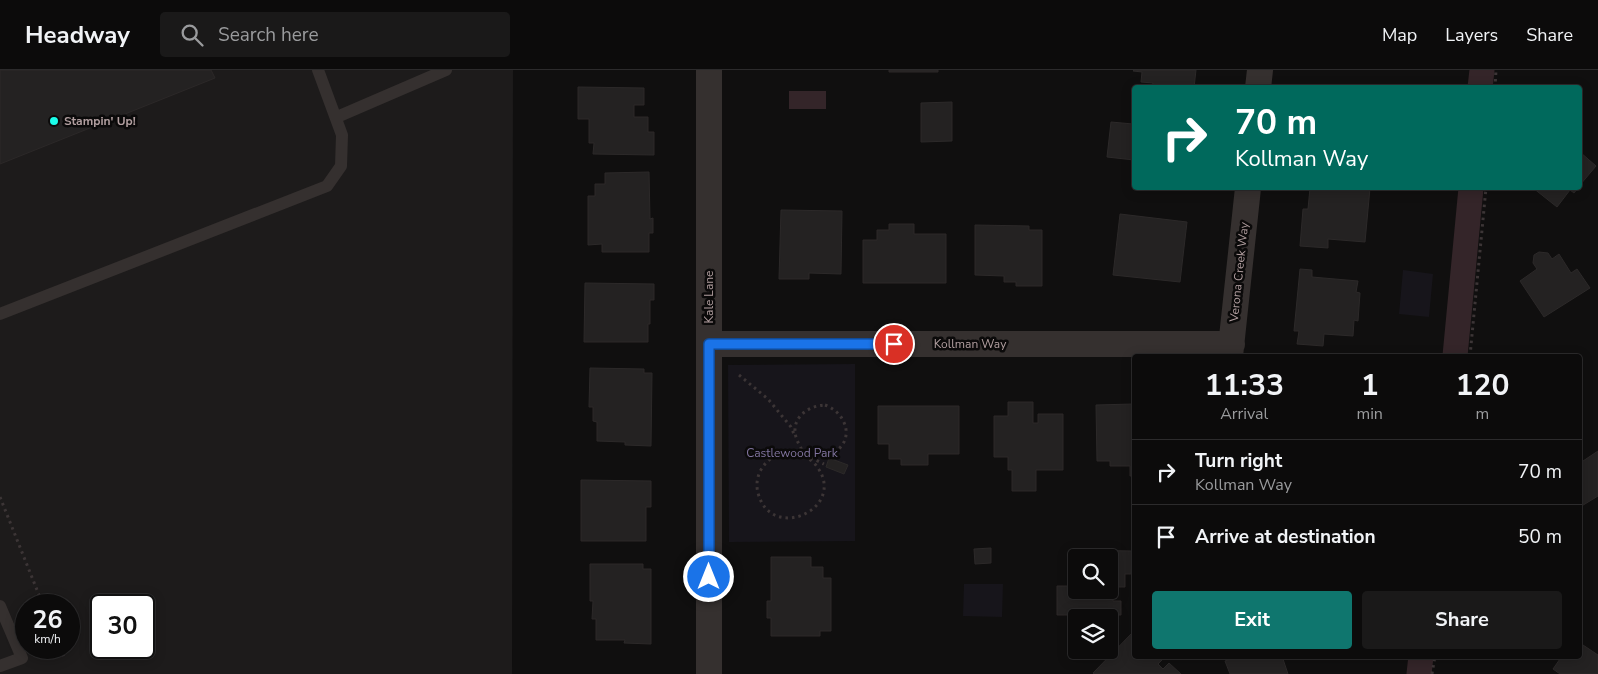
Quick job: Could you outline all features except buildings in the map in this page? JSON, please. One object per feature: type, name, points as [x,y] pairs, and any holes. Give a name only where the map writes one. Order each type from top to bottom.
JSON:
[{"type":"street","name":"Kale Lane","points":[[709,70],[709,674]]},
{"type":"street","points":[[1258,85],[1260,70]]},
{"type":"street","name":"Verona Creek Way","points":[[1231,350],[1248,190]]},
{"type":"street","name":"Kollman Way","points":[[709,344],[1231,350]]},
{"type":"lane","points":[[0,314],[327,186],[341,166],[342,135],[318,70]]},
{"type":"lane","points":[[336,117],[446,70]]},
{"type":"lane","points":[[0,606],[22,658],[0,666]]},
{"type":"path","points":[[1495,85],[1496,70]]},
{"type":"path","points":[[1470,354],[1486,190]]},
{"type":"path","points":[[739,375],[776,408],[791,427],[804,455],[818,467],[823,478],[824,489],[817,506],[803,516],[787,518],[776,516],[767,509],[760,500],[757,491],[757,481],[765,464],[772,458],[781,453],[797,452],[804,455],[824,464]]},
{"type":"path","points":[[797,440],[795,431],[797,422],[801,414],[808,409],[825,405],[833,408],[845,421],[845,438],[835,452],[826,456],[804,455]]},
{"type":"path","points":[[0,497],[39,594]]},
{"type":"path","points":[[1432,674],[1434,659]]},
{"type":"shaded area","points":[[0,70],[513,70],[512,674],[0,674]]},
{"type":"shaded area","points":[[789,91],[826,91],[826,109],[789,109]]},
{"type":"green space","points":[[1403,270],[1433,274],[1429,317],[1399,314]]},
{"type":"green space","name":"Castlewood Park","points":[[855,364],[855,541],[729,542],[728,365]]},
{"type":"green space","points":[[964,584],[1003,584],[1002,617],[963,616]]},
{"type":"waterway","points":[[1480,85],[1482,70]]},
{"type":"waterway","points":[[1455,354],[1471,190]]},
{"type":"waterway","points":[[1419,674],[1421,659]]},
{"type":"place","name":"Stampin' Up!","points":[[54,121]]},
{"type":"route","points":[[709,577],[709,344],[894,344]]}]
